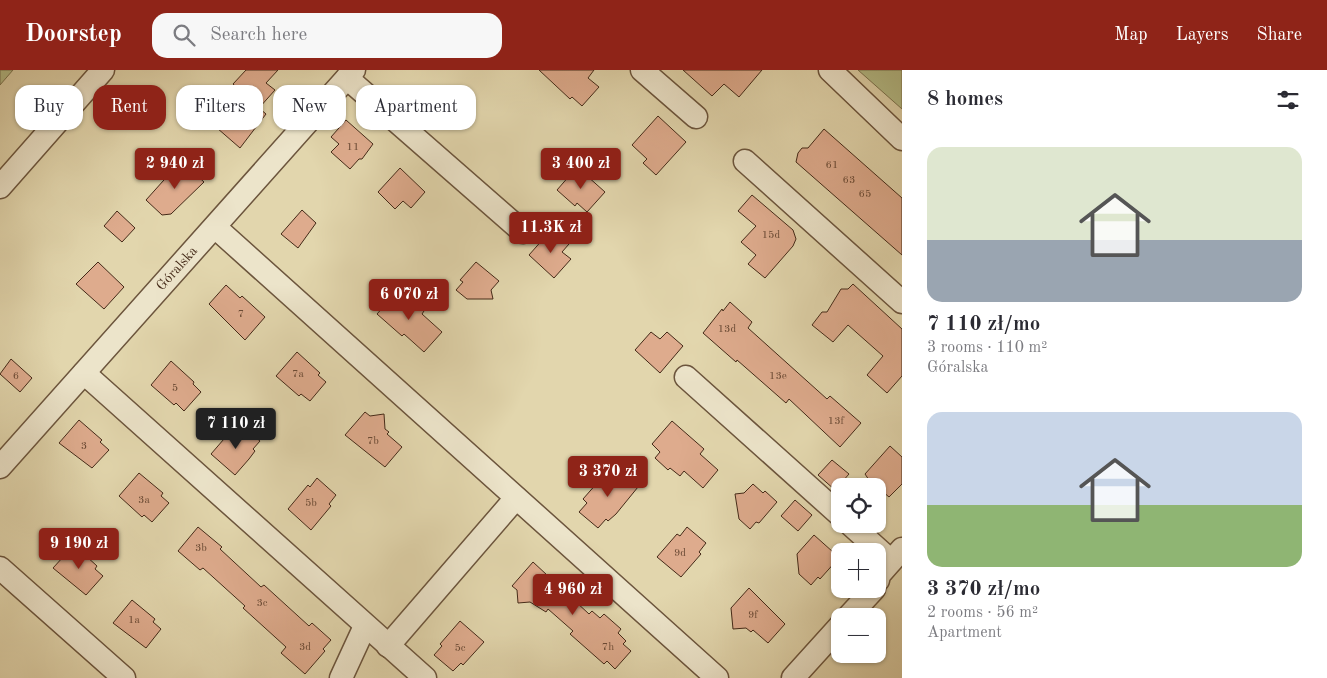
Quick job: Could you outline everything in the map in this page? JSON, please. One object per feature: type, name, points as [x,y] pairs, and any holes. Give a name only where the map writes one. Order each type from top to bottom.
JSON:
[{"type":"street","points":[[0,187],[103,70]]},
{"type":"street","points":[[642,70],[696,117]]},
{"type":"street","points":[[830,70],[902,139]]},
{"type":"street","points":[[350,74],[523,232]]},
{"type":"street","name":"Góralska","points":[[0,467],[350,74]]},
{"type":"street","points":[[746,161],[902,302]]},
{"type":"street","points":[[215,227],[718,678]]},
{"type":"street","points":[[84,374],[425,678]]},
{"type":"street","points":[[686,377],[831,507]]},
{"type":"street","points":[[388,646],[516,498]]},
{"type":"street","points":[[864,533],[897,555],[886,567]]},
{"type":"street","points":[[0,568],[124,678]]},
{"type":"street","points":[[856,608],[866,598]]},
{"type":"street","points":[[341,678],[365,626]]},
{"type":"street","points":[[793,678],[831,636]]},
{"type":"green space","points":[[0,70],[13,70],[0,85]]},
{"type":"green space","points":[[858,70],[902,70],[902,109]]},
{"type":"building","points":[[246,70],[278,70],[266,83],[273,88],[273,92],[263,104],[263,85],[233,84]]},
{"type":"building","points":[[539,70],[594,70],[588,78],[599,87],[582,106],[572,97],[570,99]]},
{"type":"building","points":[[683,70],[762,70],[739,97],[724,84],[712,96]]},
{"type":"building","points":[[658,116],[686,142],[656,175],[643,163],[647,159],[632,145]]},
{"type":"building","points":[[346,120],[373,144],[362,159],[359,159],[350,169],[331,152],[339,144],[331,137],[337,130],[346,130]]},
{"type":"building","points":[[824,129],[902,198],[902,255],[796,162],[798,153],[802,148],[808,148]]},
{"type":"building","points":[[219,130],[254,130],[240,148]]},
{"type":"building","points":[[181,161],[204,182],[171,214],[162,215],[146,200]]},
{"type":"building","points":[[577,167],[605,192],[587,212],[577,203],[575,206],[557,190]]},
{"type":"building","points":[[400,168],[425,192],[411,208],[403,201],[395,209],[378,192]]},
{"type":"building","points":[[752,195],[793,230],[796,239],[793,246],[765,278],[748,264],[756,255],[741,242],[756,226],[738,211]]},
{"type":"building","points":[[302,210],[316,223],[298,248],[281,234]]},
{"type":"building","points":[[117,211],[135,228],[122,242],[104,226]]},
{"type":"building","points":[[552,229],[569,244],[562,252],[571,259],[554,278],[529,255]]},
{"type":"building","points":[[98,262],[124,287],[104,309],[76,284]]},
{"type":"building","points":[[476,262],[499,281],[491,290],[493,299],[467,299],[456,290],[463,282],[460,280]]},
{"type":"building","points":[[853,284],[902,329],[902,376],[887,393],[867,375],[883,356],[848,325],[833,342],[812,325],[822,312],[827,312],[841,289],[848,289]]},
{"type":"building","points":[[226,285],[240,298],[242,296],[265,317],[245,340],[209,304]]},
{"type":"building","points":[[399,289],[424,311],[422,314],[442,332],[424,352],[377,314]]},
{"type":"building","points":[[730,302],[752,322],[748,328],[827,399],[830,396],[861,423],[840,447],[789,399],[786,403],[703,333]]},
{"type":"building","points":[[651,332],[660,339],[667,332],[683,346],[660,373],[635,350]]},
{"type":"building","points":[[297,352],[320,373],[318,375],[326,382],[310,401],[301,394],[299,396],[276,376]]},
{"type":"building","points":[[11,359],[32,378],[20,392],[0,374]]},
{"type":"building","points":[[171,361],[194,382],[193,384],[201,392],[184,411],[151,385]]},
{"type":"building","points":[[365,412],[370,416],[384,414],[385,429],[389,432],[387,434],[402,447],[385,467],[345,435]]},
{"type":"building","points":[[79,420],[102,440],[100,442],[109,450],[92,468],[59,443]]},
{"type":"building","points":[[672,421],[704,449],[700,454],[718,470],[703,488],[684,471],[680,476],[670,468],[668,470],[655,458],[660,452],[652,444]]},
{"type":"building","points":[[240,425],[260,441],[253,449],[255,451],[235,475],[211,454],[230,432],[232,434]]},
{"type":"building","points":[[890,446],[902,457],[902,484],[889,497],[886,494],[886,478],[868,478],[865,474]]},
{"type":"building","points":[[832,460],[849,474],[846,478],[831,478],[831,486],[818,475]]},
{"type":"building","points":[[616,468],[638,487],[616,514],[608,521],[606,519],[598,528],[579,512],[587,503],[583,499],[605,474],[608,476]]},
{"type":"building","points":[[139,473],[163,493],[161,496],[169,503],[152,522],[144,515],[142,517],[119,496]]},
{"type":"building","points":[[317,478],[336,495],[329,504],[331,506],[311,530],[288,509],[308,485],[310,487]]},
{"type":"building","points":[[753,484],[763,493],[765,491],[777,502],[759,523],[756,522],[750,529],[739,519],[735,494],[744,493]]},
{"type":"building","points":[[795,500],[812,515],[798,531],[781,516]]},
{"type":"building","points":[[198,527],[222,547],[220,549],[261,587],[264,585],[309,626],[312,623],[331,640],[323,649],[325,651],[305,674],[281,653],[286,647],[243,608],[245,606],[203,568],[200,570],[178,551]]},
{"type":"building","points":[[687,527],[706,543],[699,552],[701,554],[681,577],[657,557],[677,534],[680,536]]},
{"type":"building","points":[[814,535],[831,550],[831,567],[820,579],[818,577],[811,585],[799,574],[797,554]]},
{"type":"building","points":[[74,545],[97,566],[95,569],[103,576],[86,595],[53,568]]},
{"type":"building","points":[[533,562],[589,614],[592,611],[600,618],[604,614],[621,629],[618,633],[626,641],[623,644],[631,651],[615,669],[607,661],[604,664],[570,634],[573,631],[548,609],[546,612],[530,602],[518,603],[517,590],[512,586]]},
{"type":"building","points":[[749,588],[785,624],[768,643],[753,630],[751,632],[746,628],[733,629],[731,608]]},
{"type":"building","points":[[132,600],[155,619],[153,622],[161,629],[146,648],[113,623]]},
{"type":"building","points":[[460,621],[484,642],[463,665],[461,663],[453,671],[434,655],[442,646],[440,644]]}]
